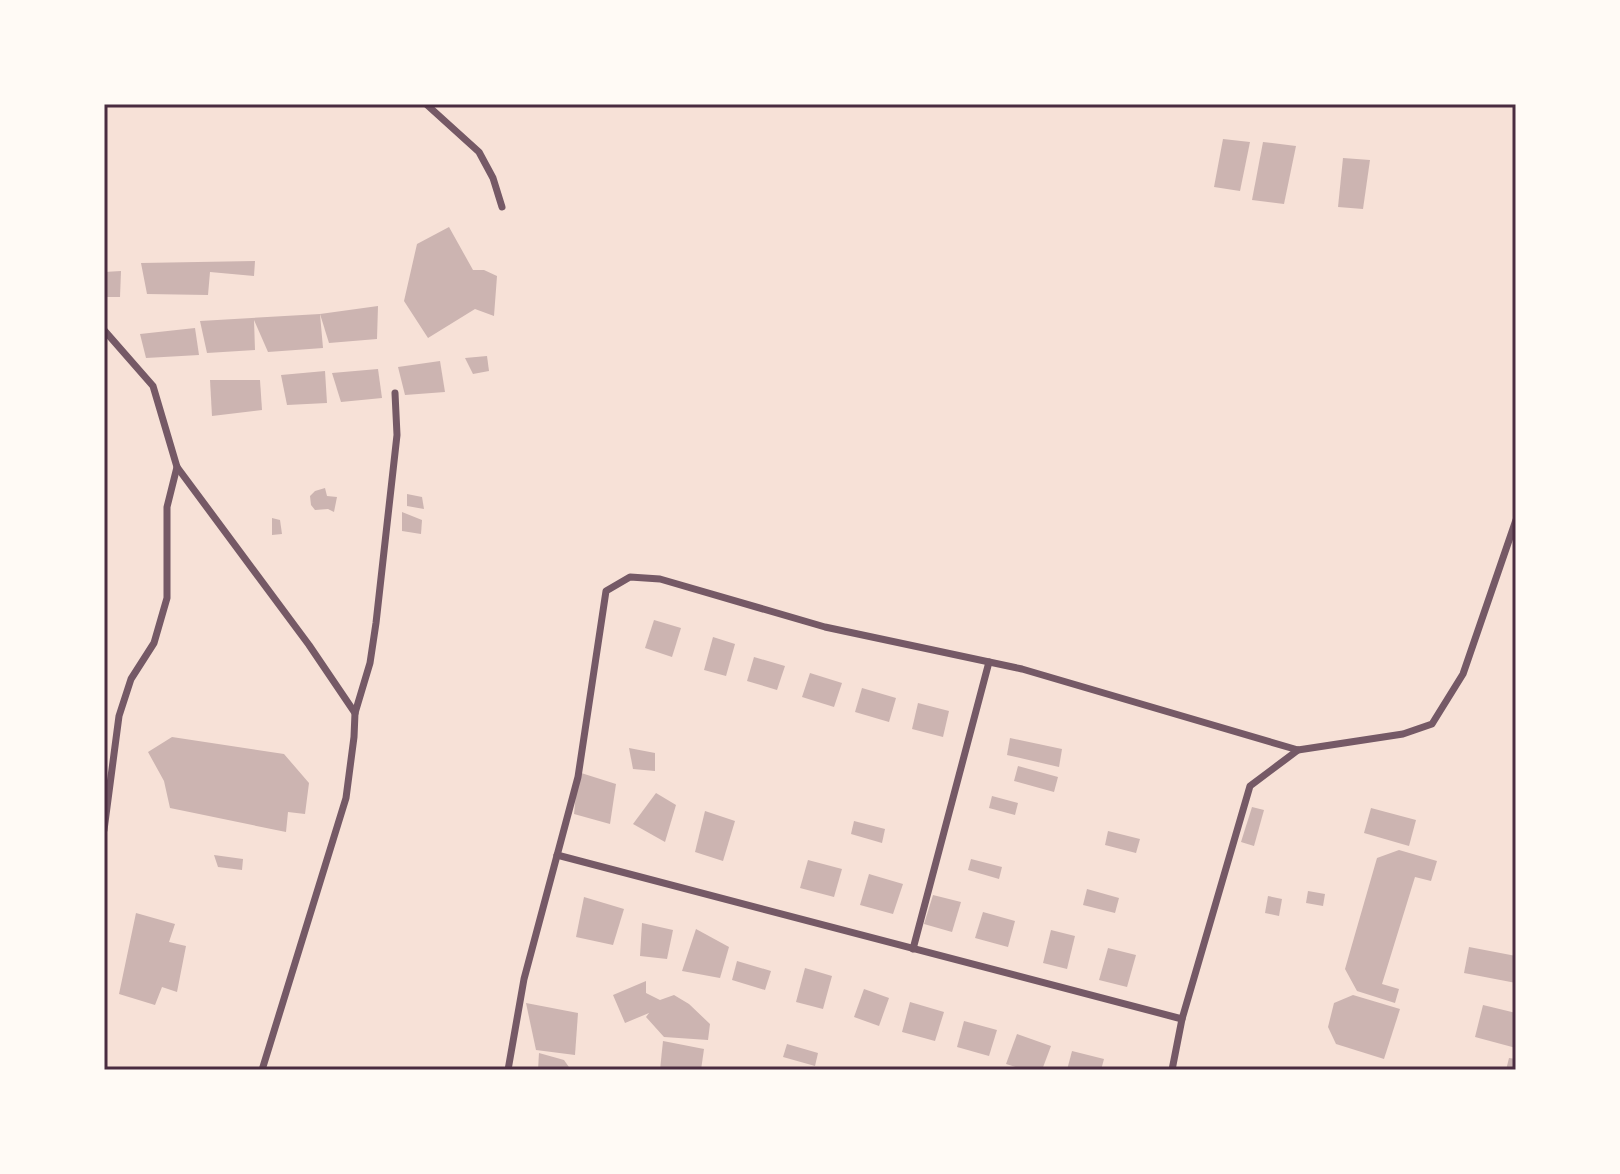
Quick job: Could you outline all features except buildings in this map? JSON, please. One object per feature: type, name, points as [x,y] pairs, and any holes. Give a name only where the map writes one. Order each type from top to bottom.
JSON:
[{"type":"street","points":[[426,104],[479,152],[493,178],[502,207]]},
{"type":"street","points":[[104,330],[153,386],[177,467],[282,608],[355,713]]},
{"type":"street","points":[[262,1070],[346,798],[355,713],[370,663],[376,623],[397,435],[395,393]]},
{"type":"street","points":[[104,830],[119,716],[131,679],[154,643],[167,598],[167,507],[177,467]]},
{"type":"street","points":[[508,1070],[524,979],[578,777],[606,591],[630,577],[660,579],[825,627],[1022,669],[1298,750],[1403,734],[1432,724],[1463,674],[1516,520]]},
{"type":"street","points":[[913,949],[989,662]]},
{"type":"street","points":[[1172,1070],[1182,1019],[1250,786],[1298,750]]},
{"type":"street","points":[[557,855],[1182,1019]]}]
